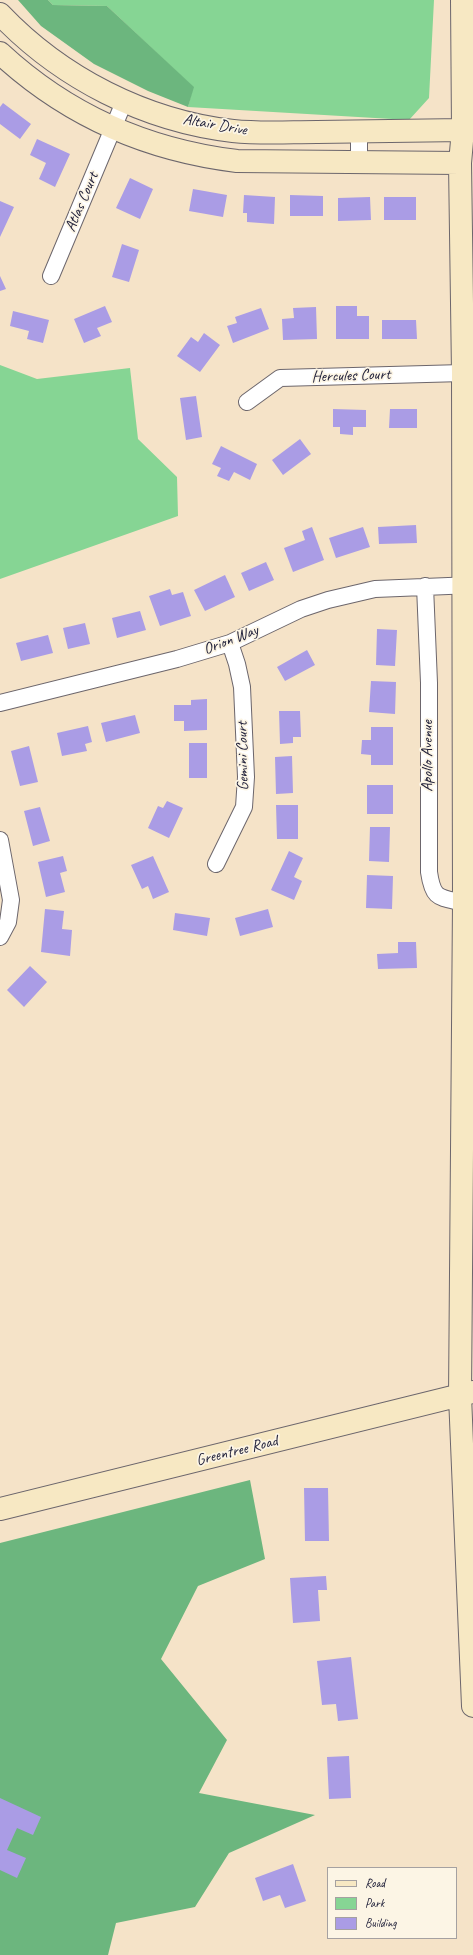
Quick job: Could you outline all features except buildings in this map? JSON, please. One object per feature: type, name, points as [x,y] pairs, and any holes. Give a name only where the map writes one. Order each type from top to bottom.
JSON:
[{"type":"street","points":[[462,0],[468,130],[463,373],[468,585],[464,902],[467,1394],[473,1706]]},
{"type":"street","name":"Altair Drive","points":[[0,14],[29,41],[54,61],[83,80],[124,102],[205,127],[234,131],[468,130]]},
{"type":"street","name":"Altair Drive","points":[[0,53],[39,85],[61,100],[113,128],[147,141],[201,156],[238,160],[467,163]]},
{"type":"street","name":"Atlas Court","points":[[51,276],[124,102]]},
{"type":"street","points":[[359,131],[359,162]]},
{"type":"street","name":"Hercules Court","points":[[247,402],[280,378],[463,373]]},
{"type":"street","name":"Orion Way","points":[[0,703],[177,659],[230,643],[301,609],[328,600],[375,589],[468,585]]},
{"type":"street","name":"Apollo Avenue","points":[[425,586],[428,683],[429,872],[431,888],[438,897],[464,902]]},
{"type":"street","name":"Gemini Court","points":[[216,864],[244,807],[245,784],[242,687],[237,664],[230,643]]},
{"type":"street","points":[[0,840],[11,900],[8,922],[0,937]]},
{"type":"street","name":"Greentree Road","points":[[0,1510],[467,1394]]},
{"type":"green space","points":[[18,0],[48,0],[53,5],[107,6],[194,87],[188,107],[148,91],[94,64],[41,26]]},
{"type":"green space","points":[[48,0],[434,0],[429,98],[409,120],[188,107],[193,87],[107,6],[53,5]]},
{"type":"green space","points":[[0,365],[37,379],[130,368],[138,439],[177,477],[178,516],[0,579]]},
{"type":"green space","points":[[250,1480],[265,1559],[198,1586],[161,1659],[227,1740],[199,1793],[315,1815],[229,1853],[195,1907],[116,1923],[108,1955],[0,1955],[0,1543]]}]
